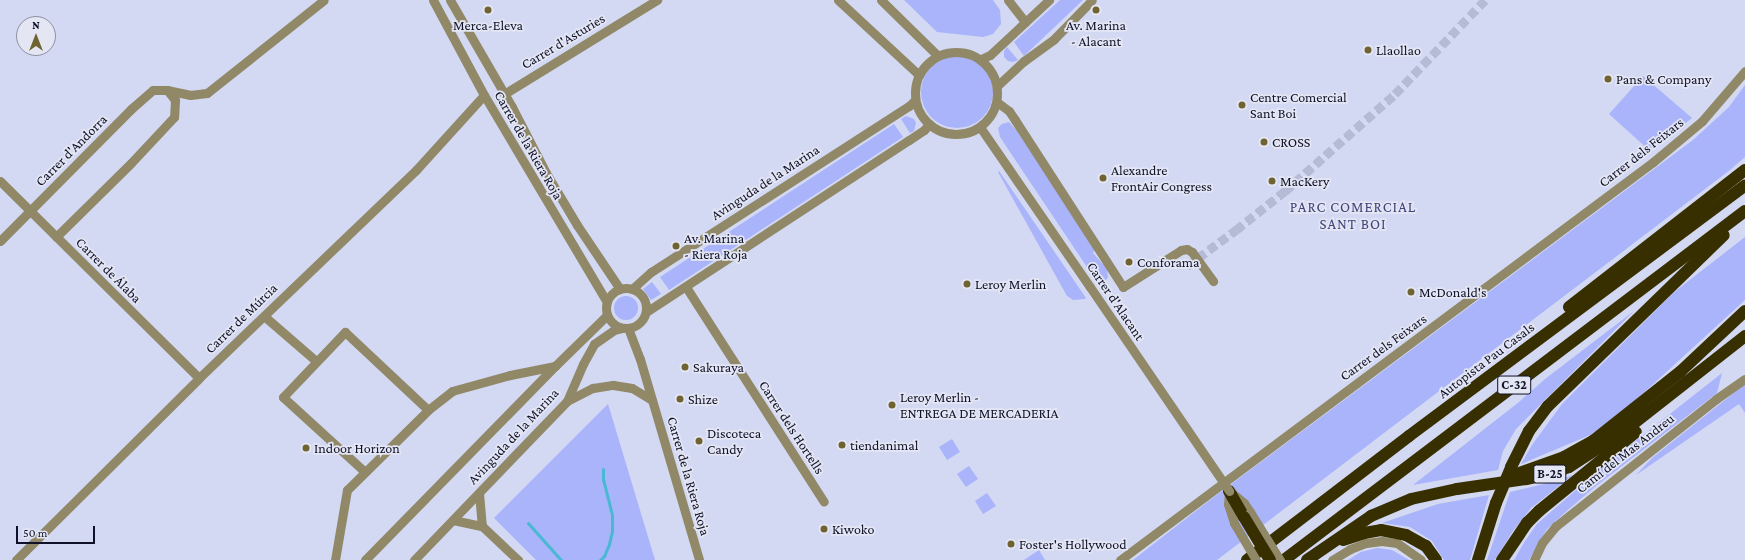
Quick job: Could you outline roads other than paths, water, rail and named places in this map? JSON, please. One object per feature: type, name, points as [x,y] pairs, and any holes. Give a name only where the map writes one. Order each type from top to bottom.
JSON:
[{"type":"highway","points":[[1509,361],[1556,318],[1583,296],[1745,170]]},
{"type":"highway","name":"Autopista Pau Casals","points":[[1247,560],[1509,361],[1745,186]]},
{"type":"highway","name":"C-32","points":[[1284,560],[1745,211]]},
{"type":"highway","points":[[1478,560],[1496,503],[1529,430],[1548,406],[1745,214]]},
{"type":"highway","points":[[1487,485],[1546,464],[1593,441],[1680,372],[1745,311]]},
{"type":"highway","name":"B-25","points":[[1307,560],[1371,516],[1411,499],[1457,489],[1546,475],[1569,467],[1624,431],[1745,336]]},
{"type":"highway","points":[[1502,560],[1527,523],[1539,511],[1745,343]]},
{"type":"highway","points":[[1228,491],[1270,560]]},
{"type":"highway","points":[[1325,547],[1364,532],[1381,530],[1406,535],[1426,546],[1436,560]]},
{"type":"street","name":"Carrer d'Andorra","points":[[0,241],[131,109],[153,90],[167,90],[190,94],[207,93],[324,0]]},
{"type":"street","name":"Carrer de la Riera Roja","points":[[433,0],[484,95],[607,302]]},
{"type":"street","name":"Carrer de la Riera Roja","points":[[450,0],[504,94],[546,174],[577,225],[620,289]]},
{"type":"street","name":"Carrer d'Asturies","points":[[504,94],[658,0]]},
{"type":"street","points":[[838,0],[919,75]]},
{"type":"street","points":[[881,0],[938,56]]},
{"type":"street","points":[[1008,0],[1025,22]]},
{"type":"street","points":[[981,60],[990,55],[1049,0]]},
{"type":"street","points":[[997,86],[1024,61],[1054,39],[1092,0]]},
{"type":"street","points":[[946,53],[969,53],[981,60],[992,71],[997,86],[997,102],[992,114],[980,126],[968,132],[952,134],[939,130],[929,124],[921,115],[915,100],[916,85],[919,75],[927,64],[938,56],[946,53]]},
{"type":"street","name":"Carrer dels Feixars","points":[[1120,560],[1653,162],[1702,121],[1745,71]]},
{"type":"street","points":[[56,237],[131,163],[174,117],[175,100],[167,90]]},
{"type":"street","name":"Carrer de Múrcia","points":[[16,560],[199,378],[416,170],[484,95]]},
{"type":"street","name":"Avinguda de la Marina","points":[[632,288],[650,272],[909,106],[915,100]]},
{"type":"street","name":"Carrer d'Alacant","points":[[997,102],[1009,111],[1123,287],[1181,250],[1187,249],[1192,252],[1213,281]]},
{"type":"street","points":[[646,312],[909,140],[924,130],[929,124]]},
{"type":"street","name":"Carrer d'Alacant","points":[[980,126],[1228,491]]},
{"type":"street","name":"Carrer de Álaba","points":[[0,181],[199,378]]},
{"type":"street","name":"Carrer dels Hortells","points":[[686,287],[824,502]]},
{"type":"street","points":[[632,288],[642,295],[645,300],[646,312],[642,320],[636,326],[625,328],[613,323],[607,315],[607,302],[612,294],[620,289],[632,288]]},
{"type":"street","name":"Avinguda de la Marina","points":[[365,560],[607,315]]},
{"type":"street","points":[[264,316],[316,361]]},
{"type":"street","name":"Carrer de la Riera Roja","points":[[625,328],[652,400],[699,560]]},
{"type":"street","name":"Avinguda de la Marina","points":[[414,560],[567,402],[583,364],[594,344],[614,330],[625,328]]},
{"type":"street","points":[[365,472],[283,397],[345,332],[428,410]]},
{"type":"street","name":"Avinguda de la Marina","points":[[335,560],[347,490],[428,410],[452,391],[510,375],[555,366]]},
{"type":"street","name":"Camí del Mas Andreu","points":[[1534,560],[1542,543],[1556,526],[1716,399],[1745,379]]},
{"type":"street","points":[[567,402],[593,388],[613,385],[632,388],[652,400]]},
{"type":"street","points":[[479,494],[482,526]]},
{"type":"street","points":[[1243,517],[1256,560]]},
{"type":"street","points":[[1243,517],[1280,560]]},
{"type":"street","points":[[453,520],[482,526],[518,560]]},
{"type":"street","points":[[1332,560],[1366,543],[1382,541],[1397,543],[1421,560]]},
{"type":"waterway","points":[[600,560],[604,556],[609,544],[612,531],[612,515],[603,480],[603,469]]},
{"type":"waterway","points":[[528,523],[561,560]]},
{"type":"tunnel","points":[[1187,266],[1285,191],[1395,94],[1485,0]]},
{"type":"place","name":"Merca-Eleva","points":[[488,10]]},
{"type":"place","name":"Av. Marina - Alacant","points":[[1096,10]]},
{"type":"place","name":"Llaollao","points":[[1368,50]]},
{"type":"place","name":"Pans & Company","points":[[1608,79]]},
{"type":"place","name":"Centre Comercial Sant Boi","points":[[1242,105]]},
{"type":"place","name":"CROSS","points":[[1264,142]]},
{"type":"place","name":"Alexandre FrontAir Congress","points":[[1103,178]]},
{"type":"place","name":"MacKery","points":[[1272,181]]},
{"type":"place","name":"Av. Marina - Riera Roja","points":[[676,246]]},
{"type":"place","name":"Conforama","points":[[1129,262]]},
{"type":"place","name":"Leroy Merlin","points":[[967,284]]},
{"type":"place","name":"McDonald's","points":[[1411,292]]},
{"type":"place","name":"Sakuraya","points":[[685,367]]},
{"type":"place","name":"Shize","points":[[680,399]]},
{"type":"place","name":"Leroy Merlin - ENTREGA DE MERCADERIA","points":[[892,405]]},
{"type":"place","name":"Discoteca Candy","points":[[699,441]]},
{"type":"place","name":"tiendanimal","points":[[842,445]]},
{"type":"place","name":"Indoor Horizon","points":[[306,448]]},
{"type":"place","name":"Kiwoko","points":[[824,529]]},
{"type":"place","name":"Foster's Hollywood","points":[[1011,544]]},
{"type":"district","name":"PARC COMERCIAL SANT BOI","points":[[1353,216]]}]
